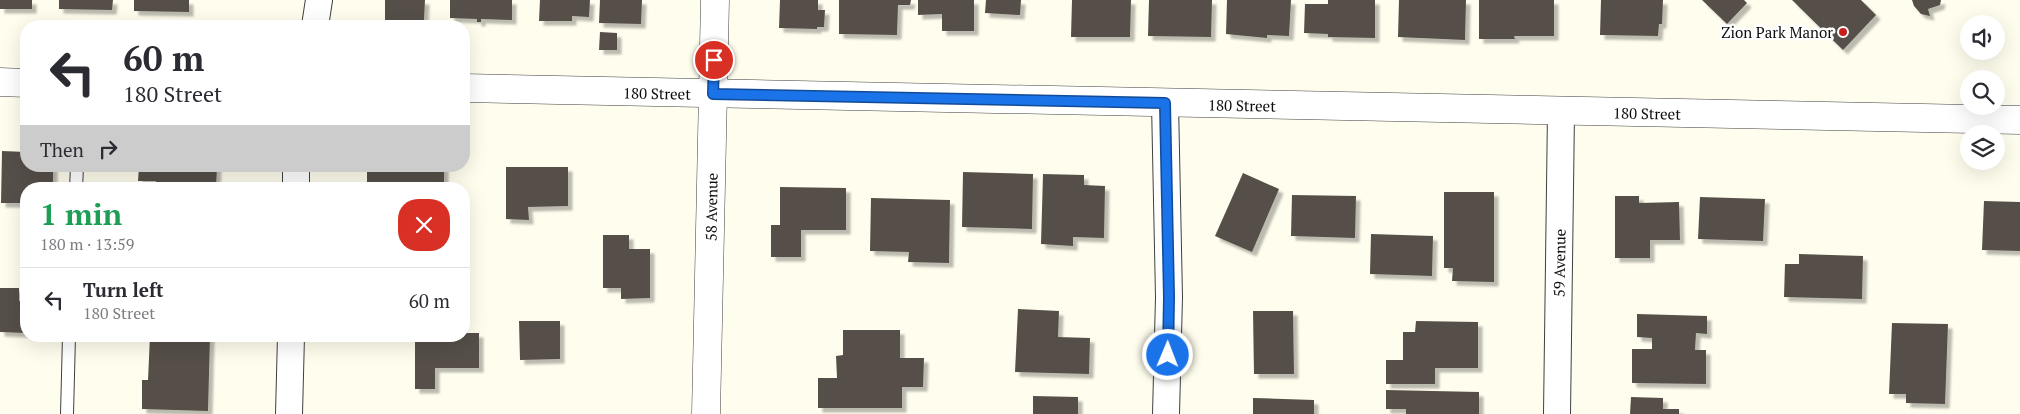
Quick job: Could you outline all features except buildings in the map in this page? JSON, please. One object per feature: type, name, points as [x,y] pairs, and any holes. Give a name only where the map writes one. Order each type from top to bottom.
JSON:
[{"type":"street","points":[[316,20],[319,0]]},
{"type":"street","name":"58 Avenue","points":[[706,414],[715,0]]},
{"type":"street","points":[[0,82],[20,83]]},
{"type":"street","name":"180 Street","points":[[470,88],[2020,120]]},
{"type":"street","points":[[1165,103],[1169,297],[1166,414]]},
{"type":"street","name":"59 Avenue","points":[[1557,414],[1561,112]]},
{"type":"street","points":[[289,414],[291,342]]},
{"type":"lane","points":[[67,414],[69,342]]},
{"type":"place","name":"Zion Park Manor","points":[[1843,32]]},
{"type":"route","points":[[714,60],[713,94],[1165,103],[1169,297],[1168,355]]}]
